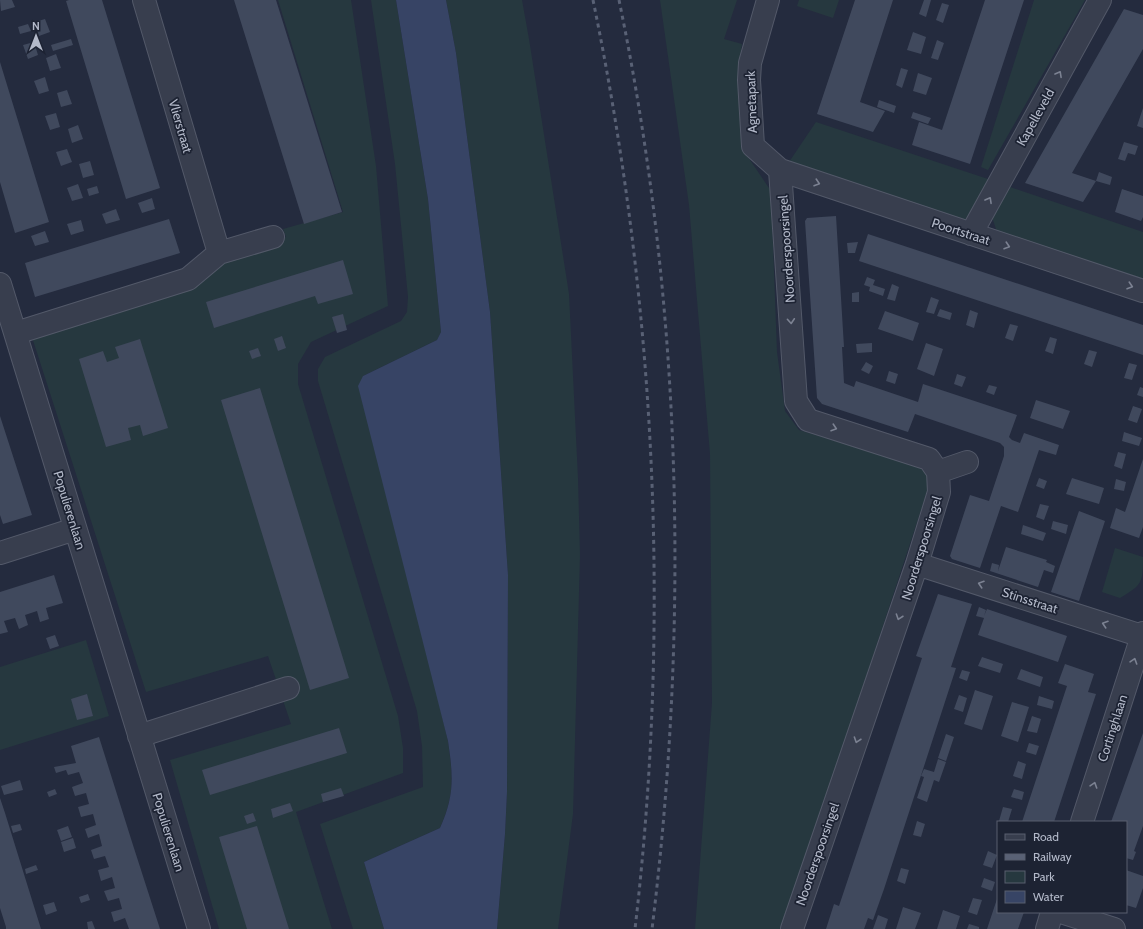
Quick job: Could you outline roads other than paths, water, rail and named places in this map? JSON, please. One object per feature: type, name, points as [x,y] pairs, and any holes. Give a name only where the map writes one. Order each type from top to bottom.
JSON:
[{"type":"street","name":"Vlierstraat","points":[[144,0],[218,252]]},
{"type":"street","name":"Agnetapark","points":[[768,0],[750,63],[749,80],[754,146],[780,170]]},
{"type":"street","name":"Kapelleveld","points":[[971,234],[1100,0]]},
{"type":"street","name":"Poortstraat","points":[[780,170],[1143,291]]},
{"type":"street","name":"Noorderspoorsingel","points":[[780,170],[796,401],[808,420],[929,459],[938,472],[939,492],[918,564],[792,929]]},
{"type":"street","points":[[16,332],[188,278],[218,252],[273,237]]},
{"type":"street","name":"Populierenlaan","points":[[0,284],[199,929]]},
{"type":"street","points":[[938,472],[967,462]]},
{"type":"street","points":[[0,553],[75,529]]},
{"type":"street","name":"Stinsstraat","points":[[918,564],[1142,635]]},
{"type":"street","name":"Cortinghlaan","points":[[1082,821],[1142,635]]},
{"type":"street","points":[[139,736],[288,688]]},
{"type":"street","points":[[1047,929],[1052,913]]},
{"type":"street","points":[[1064,913],[1114,929]]},
{"type":"water","points":[[396,0],[446,0],[456,53],[490,312],[508,575],[507,792],[497,929],[384,929],[364,862],[440,828],[445,816],[452,785],[448,741],[358,386],[363,376],[437,340],[441,332],[428,199]]},
{"type":"railway","points":[[593,0],[614,115],[631,230],[643,346],[651,463],[654,580],[652,696],[646,813],[635,929]]},
{"type":"railway","points":[[619,0],[640,115],[656,230],[667,346],[673,463],[675,580],[672,697],[664,813],[652,929]]}]
